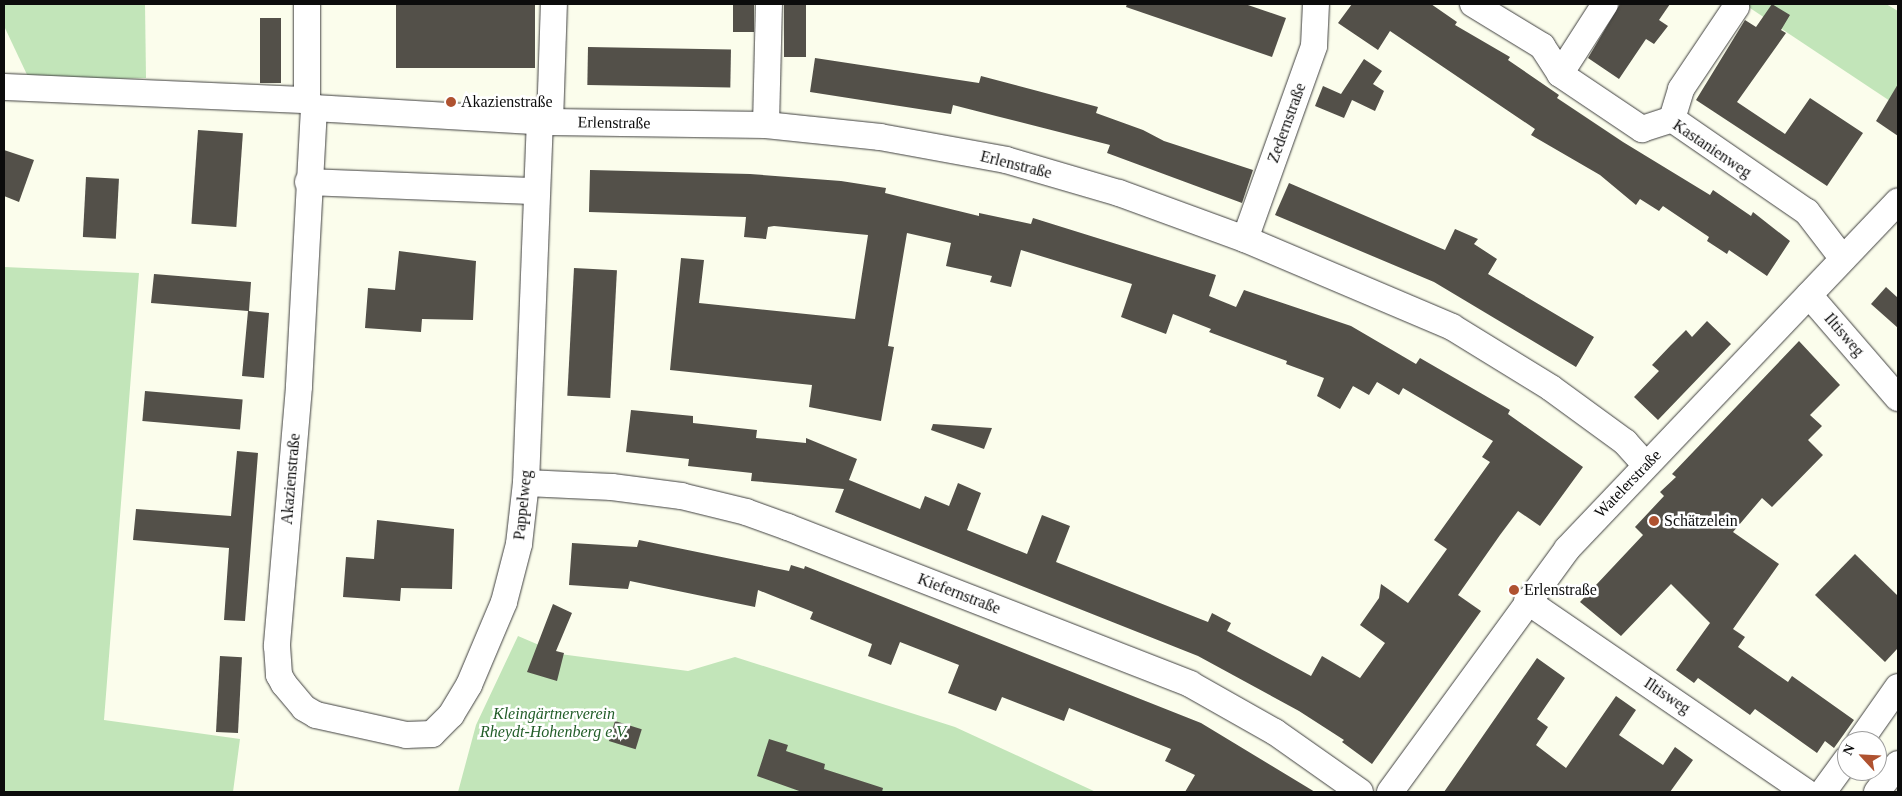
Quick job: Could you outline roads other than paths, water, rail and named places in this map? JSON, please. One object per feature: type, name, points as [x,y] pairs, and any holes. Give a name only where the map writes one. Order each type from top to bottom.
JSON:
[{"type":"street","name":"Akazienstraße","points":[[304,708],[279,675],[276,646],[299,386],[311,104],[307,4]]},
{"type":"street","name":"Pappelweg","points":[[304,708],[330,720],[406,735],[432,734],[441,728],[469,685],[504,602],[520,544],[526,483],[537,191],[545,122],[554,4]]},
{"type":"street","points":[[766,125],[769,4]]},
{"type":"street","name":"Zedernstraße","points":[[1245,239],[1314,46],[1316,4]]},
{"type":"street","name":"Kastanienweg","points":[[1473,4],[1542,46],[1560,74],[1642,129],[1672,119],[1807,212],[1843,259]]},
{"type":"street","points":[[1560,74],[1604,4]]},
{"type":"street","points":[[1672,119],[1681,90],[1736,6]]},
{"type":"street","name":"Erlenstraße","points":[[4,87],[311,104],[545,122],[766,125],[880,137],[1006,160],[1119,194],[1245,239],[1452,327],[1551,388],[1625,442],[1646,465]]},
{"type":"street","points":[[308,182],[537,191]]},
{"type":"street","name":"Watelerstraße","points":[[1390,792],[1527,601],[1567,549],[1898,202]]},
{"type":"street","name":"Iltisweg","points":[[1809,295],[1898,398]]},
{"type":"street","name":"Kiefernstraße","points":[[526,483],[612,487],[680,496],[746,512],[788,527],[1190,684],[1276,732],[1360,792]]},
{"type":"street","name":"Iltisweg","points":[[1527,601],[1819,790],[1837,770]]},
{"type":"street","points":[[1867,731],[1898,687]]},
{"type":"street","points":[[1877,792],[1898,764]]},
{"type":"place","name":"Akazienstraße","points":[[451,102]]},
{"type":"place","name":"Schätzelein","points":[[1654,521]]},
{"type":"place","name":"Erlenstraße","points":[[1514,590]]},
{"type":"park label","name":"Kleingärtnerverein Rheydt-Hohenberg e.V.","points":[[554,723]]}]
